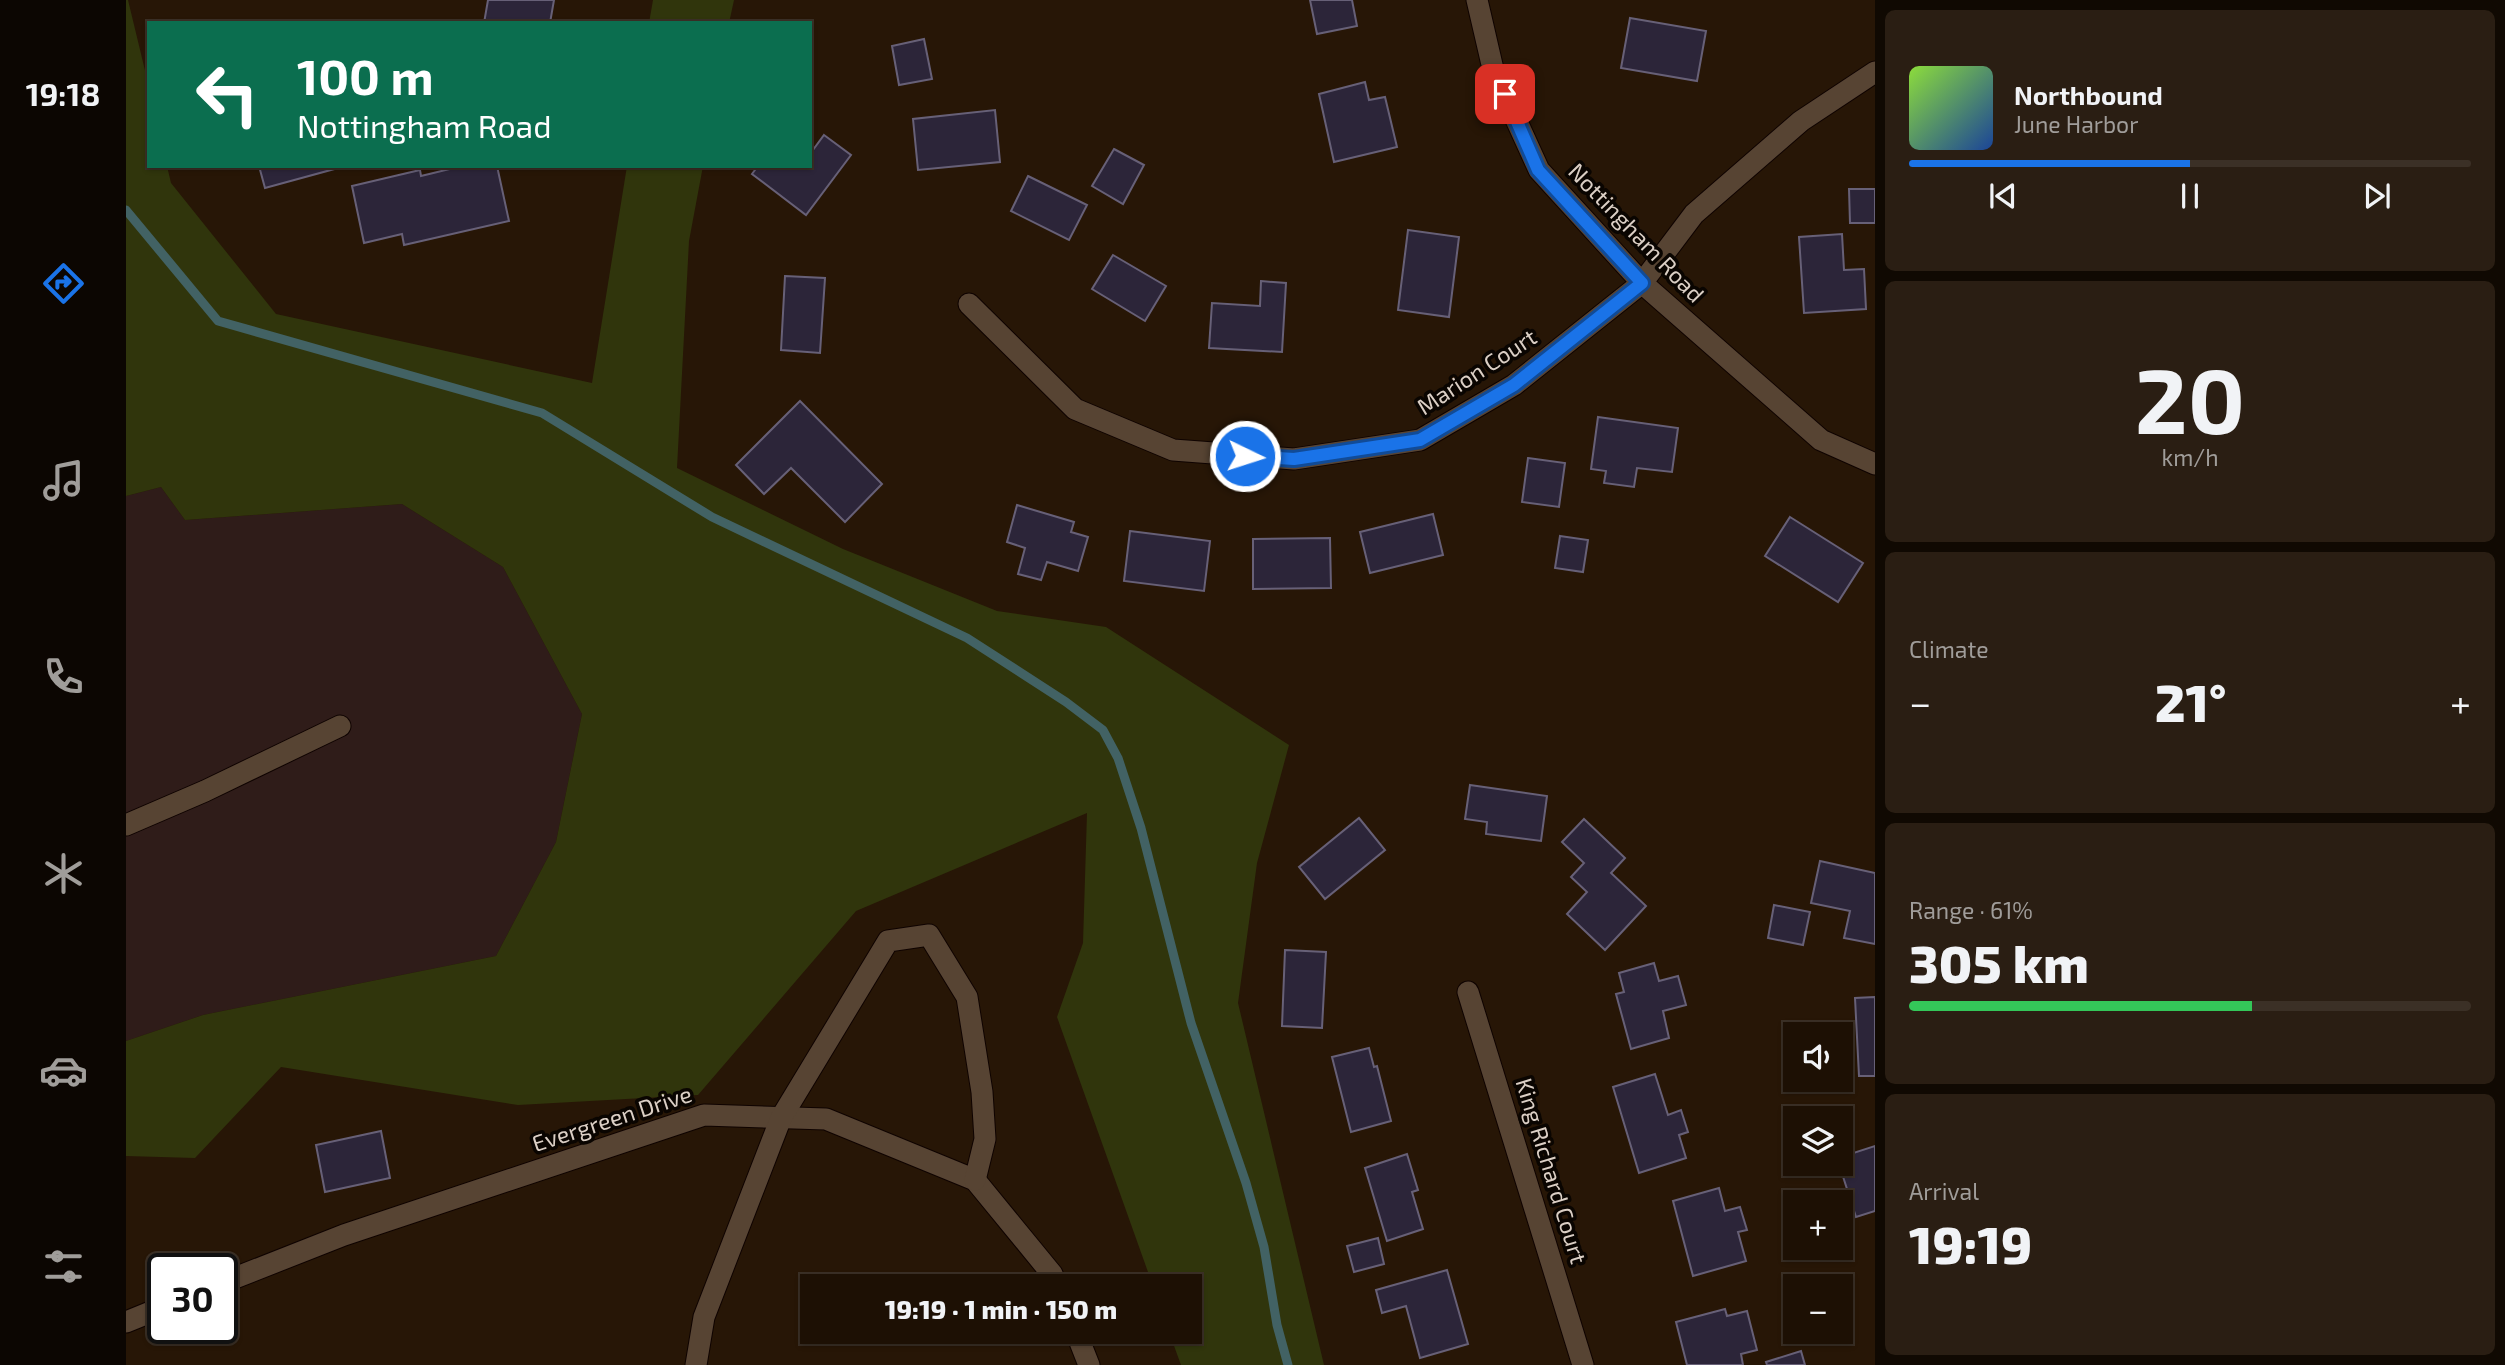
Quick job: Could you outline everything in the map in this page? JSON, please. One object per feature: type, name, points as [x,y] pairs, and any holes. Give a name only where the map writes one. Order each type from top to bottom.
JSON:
[{"type":"street","name":"Nottingham Road","points":[[1476,0],[1493,69],[1538,170],[1642,283],[1821,440],[1875,464]]},
{"type":"street","name":"Marion Court","points":[[970,304],[1075,409],[1173,450],[1294,459],[1420,440],[1514,385],[1642,283],[1694,214],[1801,121],[1875,72]]},
{"type":"street","points":[[126,825],[205,792],[340,726]]},
{"type":"street","points":[[696,1365],[704,1317],[780,1118],[888,941],[929,934],[967,997],[982,1093],[985,1139],[975,1180]]},
{"type":"street","name":"King Richard Court","points":[[1468,992],[1583,1365]]},
{"type":"street","name":"Evergreen Drive","points":[[238,1277],[344,1235],[704,1115],[826,1119],[975,1180],[1052,1274]]},
{"type":"street","points":[[126,1322],[147,1313]]},
{"type":"street","points":[[1081,1344],[1090,1365]]},
{"type":"shaded area","points":[[161,487],[185,520],[402,504],[503,567],[582,714],[556,842],[496,956],[203,1015],[126,1041],[126,496]]},
{"type":"green space","points":[[126,0],[147,79],[147,168],[167,168],[171,183],[276,314],[592,383],[627,168],[703,168],[689,241],[677,468],[843,549],[997,611],[1106,627],[1289,745],[1257,863],[1238,1003],[1324,1365],[1181,1365],[1173,1344],[1202,1344],[1202,1274],[1149,1274],[1057,1017],[1083,943],[1087,813],[856,911],[698,1095],[518,1105],[281,1067],[195,1158],[126,1156],[126,1041],[203,1015],[496,956],[556,842],[582,714],[503,567],[402,504],[185,520],[161,487],[126,496]]},
{"type":"green space","points":[[653,0],[734,0],[729,21],[649,21]]},
{"type":"building","points":[[488,0],[554,0],[550,21],[484,21]]},
{"type":"building","points":[[1310,0],[1352,0],[1357,26],[1317,34]]},
{"type":"building","points":[[1630,18],[1706,31],[1697,81],[1621,68]]},
{"type":"building","points":[[924,39],[932,79],[899,85],[892,46]]},
{"type":"building","points":[[1365,82],[1369,100],[1385,97],[1397,147],[1334,162],[1319,94]]},
{"type":"building","points":[[995,110],[1000,162],[918,170],[913,119]]},
{"type":"building","points":[[824,135],[851,155],[806,215],[752,174],[756,168],[812,168],[812,151]]},
{"type":"building","points":[[1114,149],[1144,165],[1123,204],[1092,186]]},
{"type":"building","points":[[260,168],[338,168],[265,188]]},
{"type":"building","points":[[454,168],[497,168],[509,221],[404,245],[402,234],[364,243],[352,186],[420,170],[421,176]]},
{"type":"building","points":[[1028,176],[1087,205],[1069,240],[1011,211]]},
{"type":"building","points":[[1849,189],[1875,189],[1875,223],[1850,223]]},
{"type":"building","points":[[1408,230],[1459,237],[1449,317],[1398,310]]},
{"type":"building","points":[[1842,234],[1844,270],[1864,269],[1866,309],[1804,313],[1799,237]]},
{"type":"building","points":[[1113,255],[1166,286],[1145,321],[1092,289]]},
{"type":"building","points":[[785,276],[825,278],[820,353],[781,350]]},
{"type":"building","points":[[1261,281],[1286,283],[1282,352],[1209,348],[1212,303],[1260,306]]},
{"type":"building","points":[[800,401],[882,484],[845,522],[791,468],[764,494],[736,465]]},
{"type":"building","points":[[1598,417],[1678,428],[1672,472],[1637,468],[1634,487],[1604,483],[1606,471],[1591,469]]},
{"type":"building","points":[[1528,458],[1565,463],[1559,507],[1522,502]]},
{"type":"building","points":[[1017,505],[1074,522],[1071,532],[1088,537],[1078,571],[1047,562],[1041,580],[1018,574],[1025,548],[1007,542]]},
{"type":"building","points":[[1433,514],[1443,555],[1370,573],[1360,532]]},
{"type":"building","points":[[1790,517],[1863,563],[1838,602],[1765,556]]},
{"type":"building","points":[[1130,531],[1210,541],[1204,591],[1124,581]]},
{"type":"building","points":[[1560,536],[1588,540],[1583,572],[1555,568]]},
{"type":"building","points":[[1330,538],[1331,588],[1253,589],[1253,539]]},
{"type":"building","points":[[1470,785],[1547,796],[1541,841],[1486,834],[1487,822],[1465,819]]},
{"type":"building","points":[[1359,818],[1385,850],[1325,899],[1299,867]]},
{"type":"building","points":[[1584,819],[1625,858],[1611,873],[1646,906],[1605,950],[1567,914],[1587,892],[1571,877],[1584,863],[1562,842]]},
{"type":"building","points":[[1820,861],[1875,873],[1875,944],[1844,938],[1850,911],[1811,903]]},
{"type":"building","points":[[1774,905],[1810,912],[1803,945],[1768,938]]},
{"type":"building","points":[[1285,950],[1326,952],[1322,1028],[1282,1026]]},
{"type":"building","points":[[1654,963],[1659,981],[1678,976],[1686,1005],[1663,1011],[1669,1038],[1631,1049],[1616,994],[1624,992],[1619,973]]},
{"type":"building","points":[[1875,997],[1875,1076],[1859,1076],[1855,998]]},
{"type":"building","points":[[1369,1048],[1374,1067],[1377,1066],[1391,1121],[1351,1132],[1332,1057]]},
{"type":"building","points":[[1655,1074],[1668,1115],[1681,1110],[1688,1132],[1679,1135],[1686,1158],[1639,1173],[1613,1087]]},
{"type":"building","points":[[381,1131],[390,1178],[325,1192],[316,1145]]},
{"type":"building","points":[[1875,1146],[1875,1211],[1856,1217],[1853,1190],[1847,1190],[1843,1176],[1853,1176],[1853,1153]]},
{"type":"building","points":[[1407,1154],[1418,1190],[1412,1192],[1423,1229],[1387,1241],[1365,1168]]},
{"type":"building","points":[[1719,1188],[1725,1211],[1740,1207],[1747,1230],[1738,1232],[1746,1261],[1693,1276],[1673,1201]]},
{"type":"building","points":[[1378,1238],[1384,1264],[1354,1272],[1347,1246]]},
{"type":"building","points":[[1447,1270],[1468,1344],[1420,1358],[1406,1306],[1382,1313],[1376,1290]]},
{"type":"building","points":[[1725,1309],[1727,1316],[1747,1311],[1757,1350],[1741,1354],[1743,1365],[1687,1365],[1676,1322]]},
{"type":"building","points":[[1801,1351],[1805,1365],[1767,1365],[1766,1362]]},
{"type":"waterway","points":[[126,210],[218,321],[542,413],[712,517],[967,638],[1066,702],[1103,730],[1118,758],[1141,828],[1191,1023],[1246,1183],[1264,1247],[1277,1325],[1288,1365]]},
{"type":"route","points":[[1245,456],[1294,459],[1420,440],[1514,385],[1642,283],[1538,170],[1505,94]]}]
